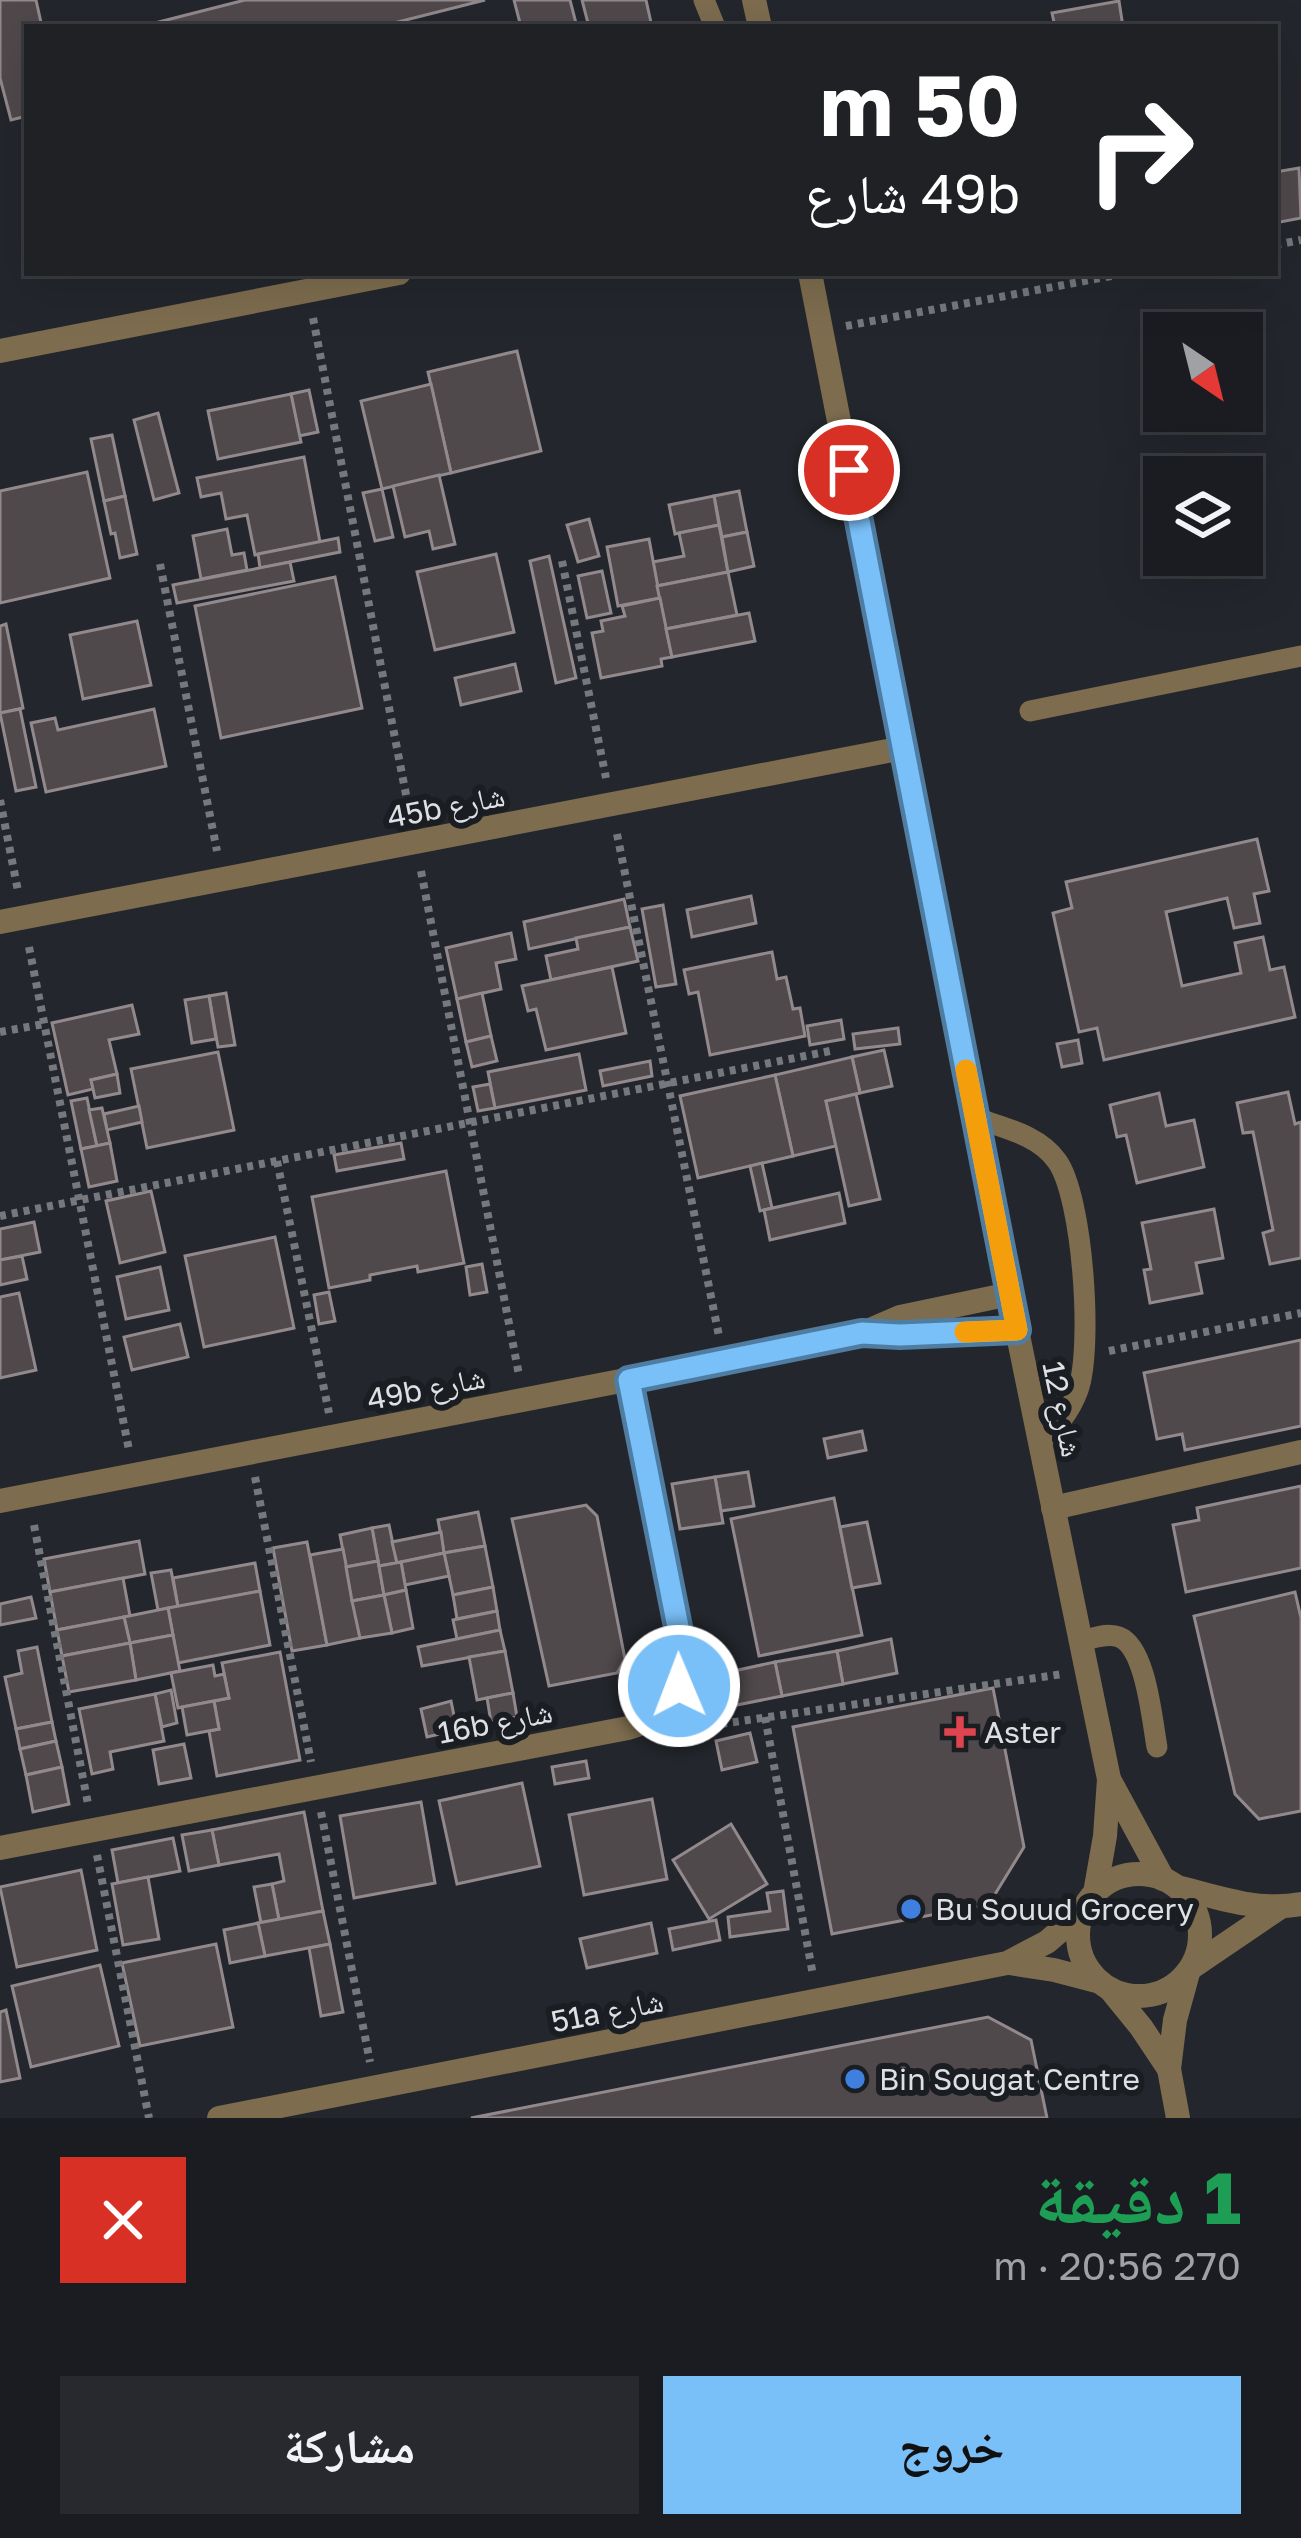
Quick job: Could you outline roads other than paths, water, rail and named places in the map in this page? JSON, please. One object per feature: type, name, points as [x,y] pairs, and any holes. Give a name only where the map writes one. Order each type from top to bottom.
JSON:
[{"type":"street","points":[[0,351],[384,276]]},
{"type":"street","name":"شارع 12","points":[[811,276],[1109,1779],[1107,1822],[1089,1903]]},
{"type":"street","name":"45b شارع","points":[[12,920],[903,748]]},
{"type":"street","name":"49b شارع","points":[[0,1501],[862,1333],[900,1317],[1010,1294]]},
{"type":"street","name":"49b شارع","points":[[862,1333],[1017,1330]]},
{"type":"street","name":"16b شارع","points":[[0,1848],[628,1728],[655,1717],[679,1686],[683,1666],[629,1380]]},
{"type":"street","points":[[1053,1508],[1301,1452]]},
{"type":"street","name":"شارع 12","points":[[1109,1779],[1171,1883]]},
{"type":"street","points":[[1169,2069],[1142,2027],[1082,1958],[1078,1943],[1089,1903],[1107,1884],[1134,1874],[1228,1900],[1290,1906]]},
{"type":"street","points":[[1171,1883],[1196,1911],[1200,1925],[1197,1955],[1175,2020],[1169,2069],[1178,2118]]},
{"type":"street","name":"51a شارع","points":[[219,2118],[1007,1963],[1047,1942],[1089,1903]]},
{"type":"street","points":[[1105,1986],[1126,1995],[1160,1993],[1290,1906]]},
{"type":"street","name":"51a شارع","points":[[1007,1963],[1054,1970],[1105,1986]]},
{"type":"lane","points":[[1030,711],[1301,656]]},
{"type":"lane","points":[[976,1118],[1027,1136],[1056,1159],[1065,1176],[1079,1240],[1084,1356],[1080,1385],[1071,1407],[1040,1442]]},
{"type":"lane","points":[[1080,1642],[1110,1635],[1136,1651],[1157,1747]]},
{"type":"place","name":"Aster","points":[[960,1732]]},
{"type":"place","name":"Bu Souud Grocery","points":[[911,1909]]},
{"type":"place","name":"Bin Sougat Centre","points":[[855,2079]]}]
